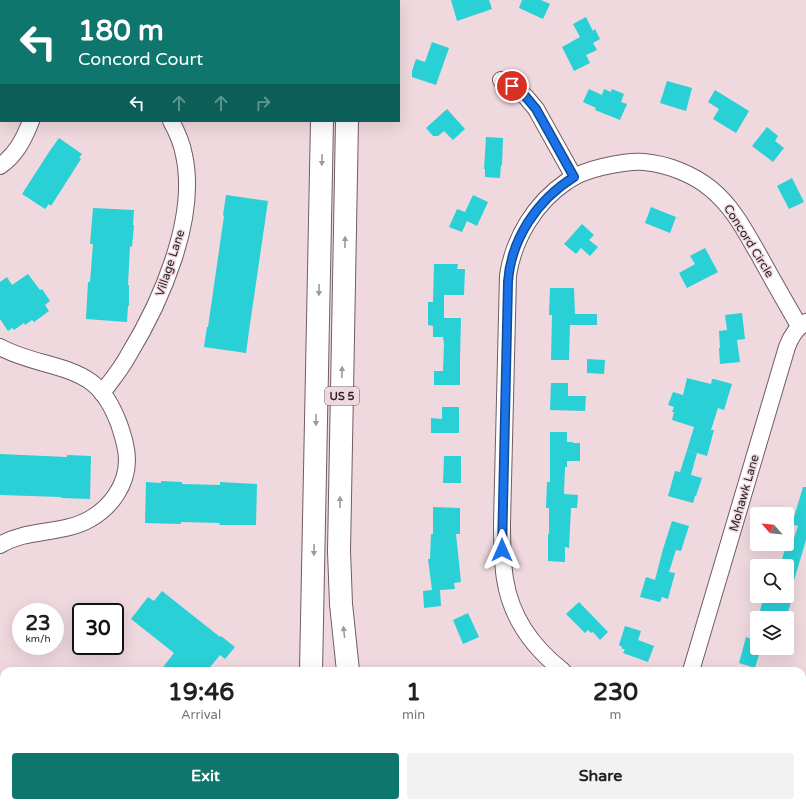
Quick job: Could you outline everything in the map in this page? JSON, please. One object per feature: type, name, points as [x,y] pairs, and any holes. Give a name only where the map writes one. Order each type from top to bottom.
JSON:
[{"type":"highway","name":"US 5","points":[[311,667],[322,122]]},
{"type":"highway","name":"US 5","points":[[347,122],[339,551],[348,667]]},
{"type":"street","points":[[501,80],[521,93],[536,109],[574,177]]},
{"type":"street","points":[[0,166],[16,151],[23,140],[31,122]]},
{"type":"street","name":"Village Lane","points":[[102,393],[128,356],[152,312],[170,270],[182,228],[187,190],[186,162],[171,122]]},
{"type":"street","name":"Concord Circle","points":[[558,667],[536,647],[528,637],[518,618],[506,586],[502,550],[508,282],[511,259],[516,246],[523,229],[537,209],[566,182],[589,170],[622,163],[644,162],[675,169],[699,181],[722,198],[736,216],[803,324]]},
{"type":"street","name":"Mohawk Lane","points":[[692,667],[787,347],[792,335],[803,324]]},
{"type":"street","points":[[0,348],[24,358],[69,371],[91,382],[102,393],[116,417],[122,432],[127,460],[126,472],[122,484],[112,500],[98,514],[81,523],[26,534],[11,539],[0,545]]},
{"type":"building","points":[[451,0],[489,0],[492,9],[457,21]]},
{"type":"building","points":[[522,0],[541,0],[550,4],[543,19],[519,8]]},
{"type":"building","points":[[586,17],[593,31],[595,29],[600,39],[593,43],[597,50],[586,55],[590,63],[574,71],[562,47],[580,37],[573,24]]},
{"type":"building","points":[[432,42],[449,48],[436,85],[412,77],[412,71],[416,59],[425,62]]},
{"type":"building","points":[[667,81],[692,88],[686,111],[660,103]]},
{"type":"building","points":[[589,89],[602,95],[604,89],[611,92],[612,89],[624,94],[621,102],[627,104],[620,120],[595,110],[596,108],[583,102]]},
{"type":"building","points":[[715,90],[749,111],[736,133],[713,119],[719,109],[708,102]]},
{"type":"building","points":[[447,109],[465,129],[453,140],[444,131],[438,136],[433,136],[426,128]]},
{"type":"building","points":[[767,127],[778,136],[775,141],[784,148],[773,162],[752,146]]},
{"type":"building","points":[[486,137],[503,138],[500,178],[485,177]]},
{"type":"building","points":[[59,138],[82,154],[79,158],[81,159],[51,206],[49,204],[45,209],[22,194]]},
{"type":"building","points":[[792,178],[804,202],[789,209],[777,186]]},
{"type":"building","points":[[226,195],[268,201],[246,353],[204,347]]},
{"type":"building","points":[[473,195],[488,202],[477,226],[467,221],[462,232],[449,227],[457,209],[465,212]]},
{"type":"building","points":[[651,207],[676,217],[670,233],[645,223]]},
{"type":"building","points":[[93,208],[134,210],[132,247],[130,246],[128,285],[129,306],[127,322],[86,319],[88,282],[90,282],[93,244],[90,244]]},
{"type":"building","points":[[582,224],[594,235],[589,240],[598,247],[590,256],[581,248],[576,254],[564,244]]},
{"type":"building","points":[[705,248],[718,272],[687,288],[679,273],[695,264],[690,256]]},
{"type":"building","points":[[434,264],[458,264],[457,269],[465,269],[464,295],[444,295],[444,318],[461,318],[460,385],[434,385],[434,371],[443,371],[444,344],[443,337],[433,337],[433,326],[428,325],[428,302],[433,302]]},
{"type":"building","points":[[28,274],[40,290],[42,289],[50,301],[45,305],[49,311],[34,322],[32,320],[25,325],[24,323],[14,330],[12,328],[8,331],[0,319],[0,282],[7,277],[12,285]]},
{"type":"building","points":[[550,288],[574,288],[575,314],[597,314],[597,325],[570,325],[569,360],[551,360],[552,315],[549,315]]},
{"type":"building","points":[[742,313],[745,339],[737,340],[740,362],[720,364],[719,331],[727,330],[725,315]]},
{"type":"building","points":[[587,359],[605,360],[604,374],[587,373]]},
{"type":"building","points":[[687,378],[711,384],[712,379],[714,379],[732,384],[724,410],[718,408],[711,430],[714,430],[707,456],[687,450],[694,427],[672,420],[674,412],[672,412],[674,407],[668,405],[673,392],[683,395]]},
{"type":"building","points":[[551,383],[568,383],[568,396],[586,396],[585,411],[550,410]]},
{"type":"building","points":[[442,407],[459,407],[459,433],[431,433],[431,418],[442,419]]},
{"type":"building","points":[[550,432],[567,432],[567,442],[580,443],[580,461],[567,461],[567,467],[565,467],[564,494],[578,495],[577,508],[571,508],[569,548],[565,547],[565,562],[548,561],[549,508],[546,508],[547,482],[550,482]]},
{"type":"building","points":[[687,450],[697,453],[691,475],[702,478],[693,503],[668,496],[675,471],[680,472]]},
{"type":"building","points":[[0,454],[67,457],[67,455],[91,456],[90,499],[0,495]]},
{"type":"building","points":[[444,456],[461,456],[461,483],[443,483]]},
{"type":"building","points":[[161,481],[182,482],[182,484],[220,485],[220,482],[257,484],[256,525],[219,525],[220,523],[181,522],[181,524],[145,523],[146,482],[161,483]]},
{"type":"building","points":[[803,487],[806,487],[806,540],[794,580],[794,559],[782,559],[784,551],[794,551],[794,539],[798,526],[794,525],[794,517]]},
{"type":"building","points":[[433,507],[460,508],[460,534],[456,534],[461,582],[454,583],[455,589],[440,590],[441,606],[424,608],[423,591],[432,590],[428,559],[430,559],[431,534],[433,534]]},
{"type":"building","points":[[672,521],[689,526],[681,551],[676,550],[669,572],[675,573],[668,599],[662,597],[660,602],[640,597],[646,577],[655,580]]},
{"type":"building","points":[[162,591],[235,647],[225,659],[220,655],[210,667],[163,667],[174,653],[131,619],[148,597],[154,601]]},
{"type":"building","points":[[579,602],[608,632],[600,640],[593,632],[591,633],[588,630],[585,633],[566,614]]},
{"type":"building","points":[[762,603],[791,603],[788,611],[760,611]]},
{"type":"building","points":[[468,613],[479,637],[463,644],[453,620]]},
{"type":"building","points":[[625,626],[641,631],[638,640],[654,646],[648,662],[623,653],[625,649],[622,649],[619,645]]},
{"type":"building","points":[[746,637],[750,638],[750,655],[759,655],[755,667],[739,663]]},
{"type":"route","points":[[502,550],[508,282],[510,267],[513,252],[523,229],[537,209],[552,194],[574,177],[536,109],[526,97],[512,86]]}]
